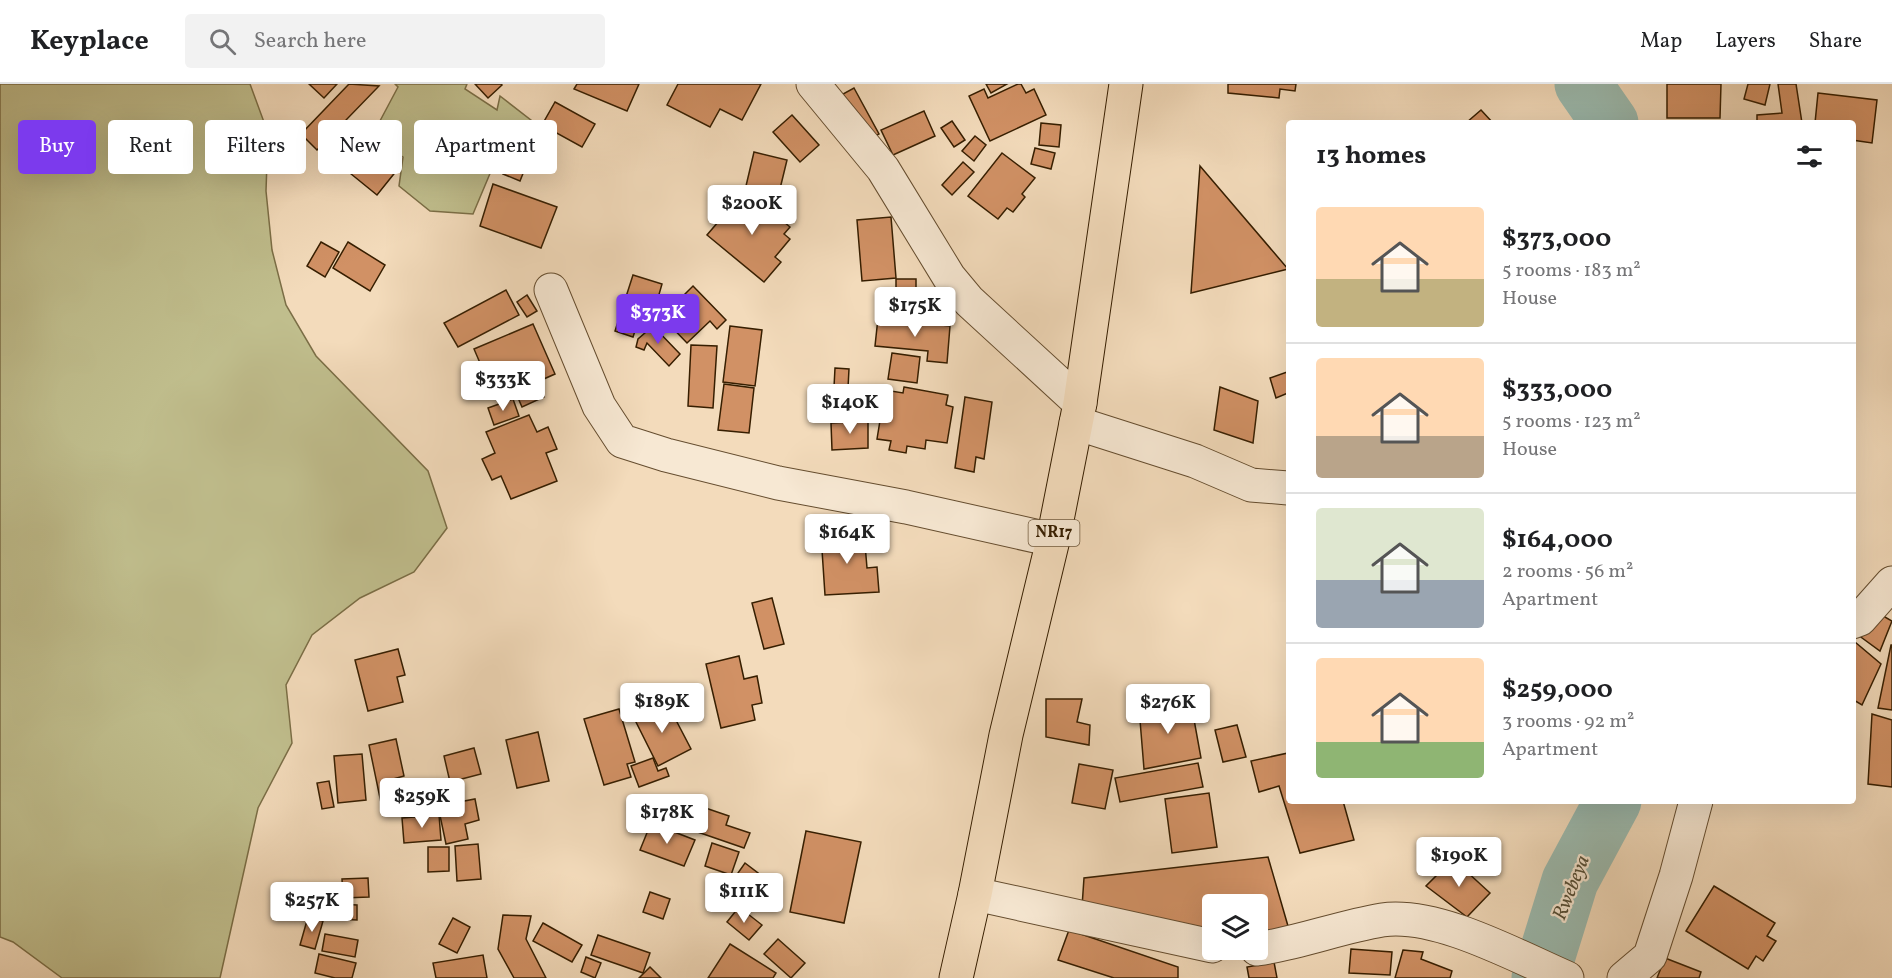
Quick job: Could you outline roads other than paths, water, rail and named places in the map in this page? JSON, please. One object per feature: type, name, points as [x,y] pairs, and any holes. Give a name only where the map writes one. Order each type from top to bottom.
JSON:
[{"type":"main road","name":"NR17","points":[[956,978],[1006,735],[1053,540],[1078,413],[1126,84]]},
{"type":"street","points":[[813,84],[883,169],[949,277],[969,301],[1078,413],[1114,433],[1195,461],[1251,485],[1286,488]]},
{"type":"street","points":[[551,290],[599,406],[622,441],[666,455],[778,483],[906,507],[1053,540]]},
{"type":"street","points":[[1856,620],[1860,619],[1892,583]]},
{"type":"street","points":[[1624,978],[1650,956],[1695,804]]},
{"type":"street","points":[[975,894],[1202,944]]},
{"type":"street","points":[[1268,948],[1383,920],[1408,920],[1452,929],[1567,978]]},
{"type":"waterway","name":"Rwebeya","points":[[1583,84],[1608,120]]},
{"type":"waterway","name":"Rwebeya","points":[[1540,978],[1570,881],[1611,804]]}]
